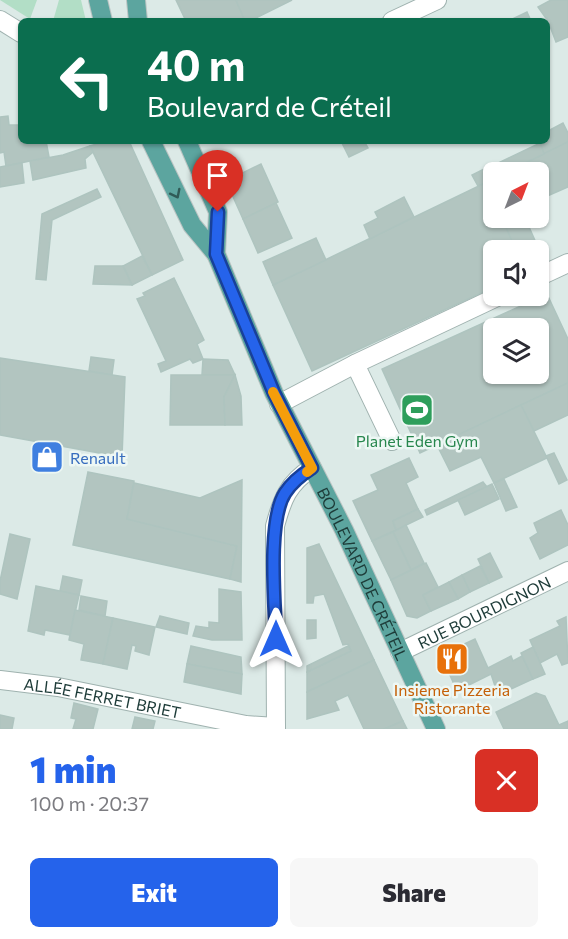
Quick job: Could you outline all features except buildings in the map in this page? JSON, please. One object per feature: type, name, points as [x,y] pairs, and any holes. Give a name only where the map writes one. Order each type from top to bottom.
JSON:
[{"type":"main road","points":[[98,0],[102,18]]},
{"type":"main road","points":[[136,0],[138,18]]},
{"type":"main road","name":"BOULEVARD DE CRÉTEIL","points":[[152,144],[192,225],[216,254],[279,404],[312,468],[436,729]]},
{"type":"main road","name":"BOULEVARD DE CRÉTEIL","points":[[188,144],[218,212],[216,254]]},
{"type":"street","points":[[398,18],[437,0]]},
{"type":"street","points":[[0,20],[18,31]]},
{"type":"street","points":[[549,272],[568,263]]},
{"type":"street","points":[[279,404],[355,364],[483,304]]},
{"type":"street","points":[[355,364],[392,441]]},
{"type":"street","points":[[276,728],[275,526],[284,495],[299,477],[312,468]]},
{"type":"street","name":"RUE BOURDIGNON","points":[[400,652],[568,571]]},
{"type":"street","name":"ALLÉE FERRET BRIET","points":[[0,680],[58,687],[246,725],[276,728]]},
{"type":"green space","points":[[0,0],[37,0],[28,18]]},
{"type":"green space","points":[[59,0],[81,0],[85,18],[54,18]]},
{"type":"slow traffic","points":[[273,392],[312,468],[307,472]]},
{"type":"place","name":"Planet Eden Gym","points":[[417,410]]},
{"type":"place","name":"Renault","points":[[47,457]]},
{"type":"place","name":"Insieme Pizzeria Ristorante","points":[[452,659]]},
{"type":"route","points":[[218,212],[216,254],[274,393],[312,468],[299,477],[284,495],[275,526],[276,639]]}]
